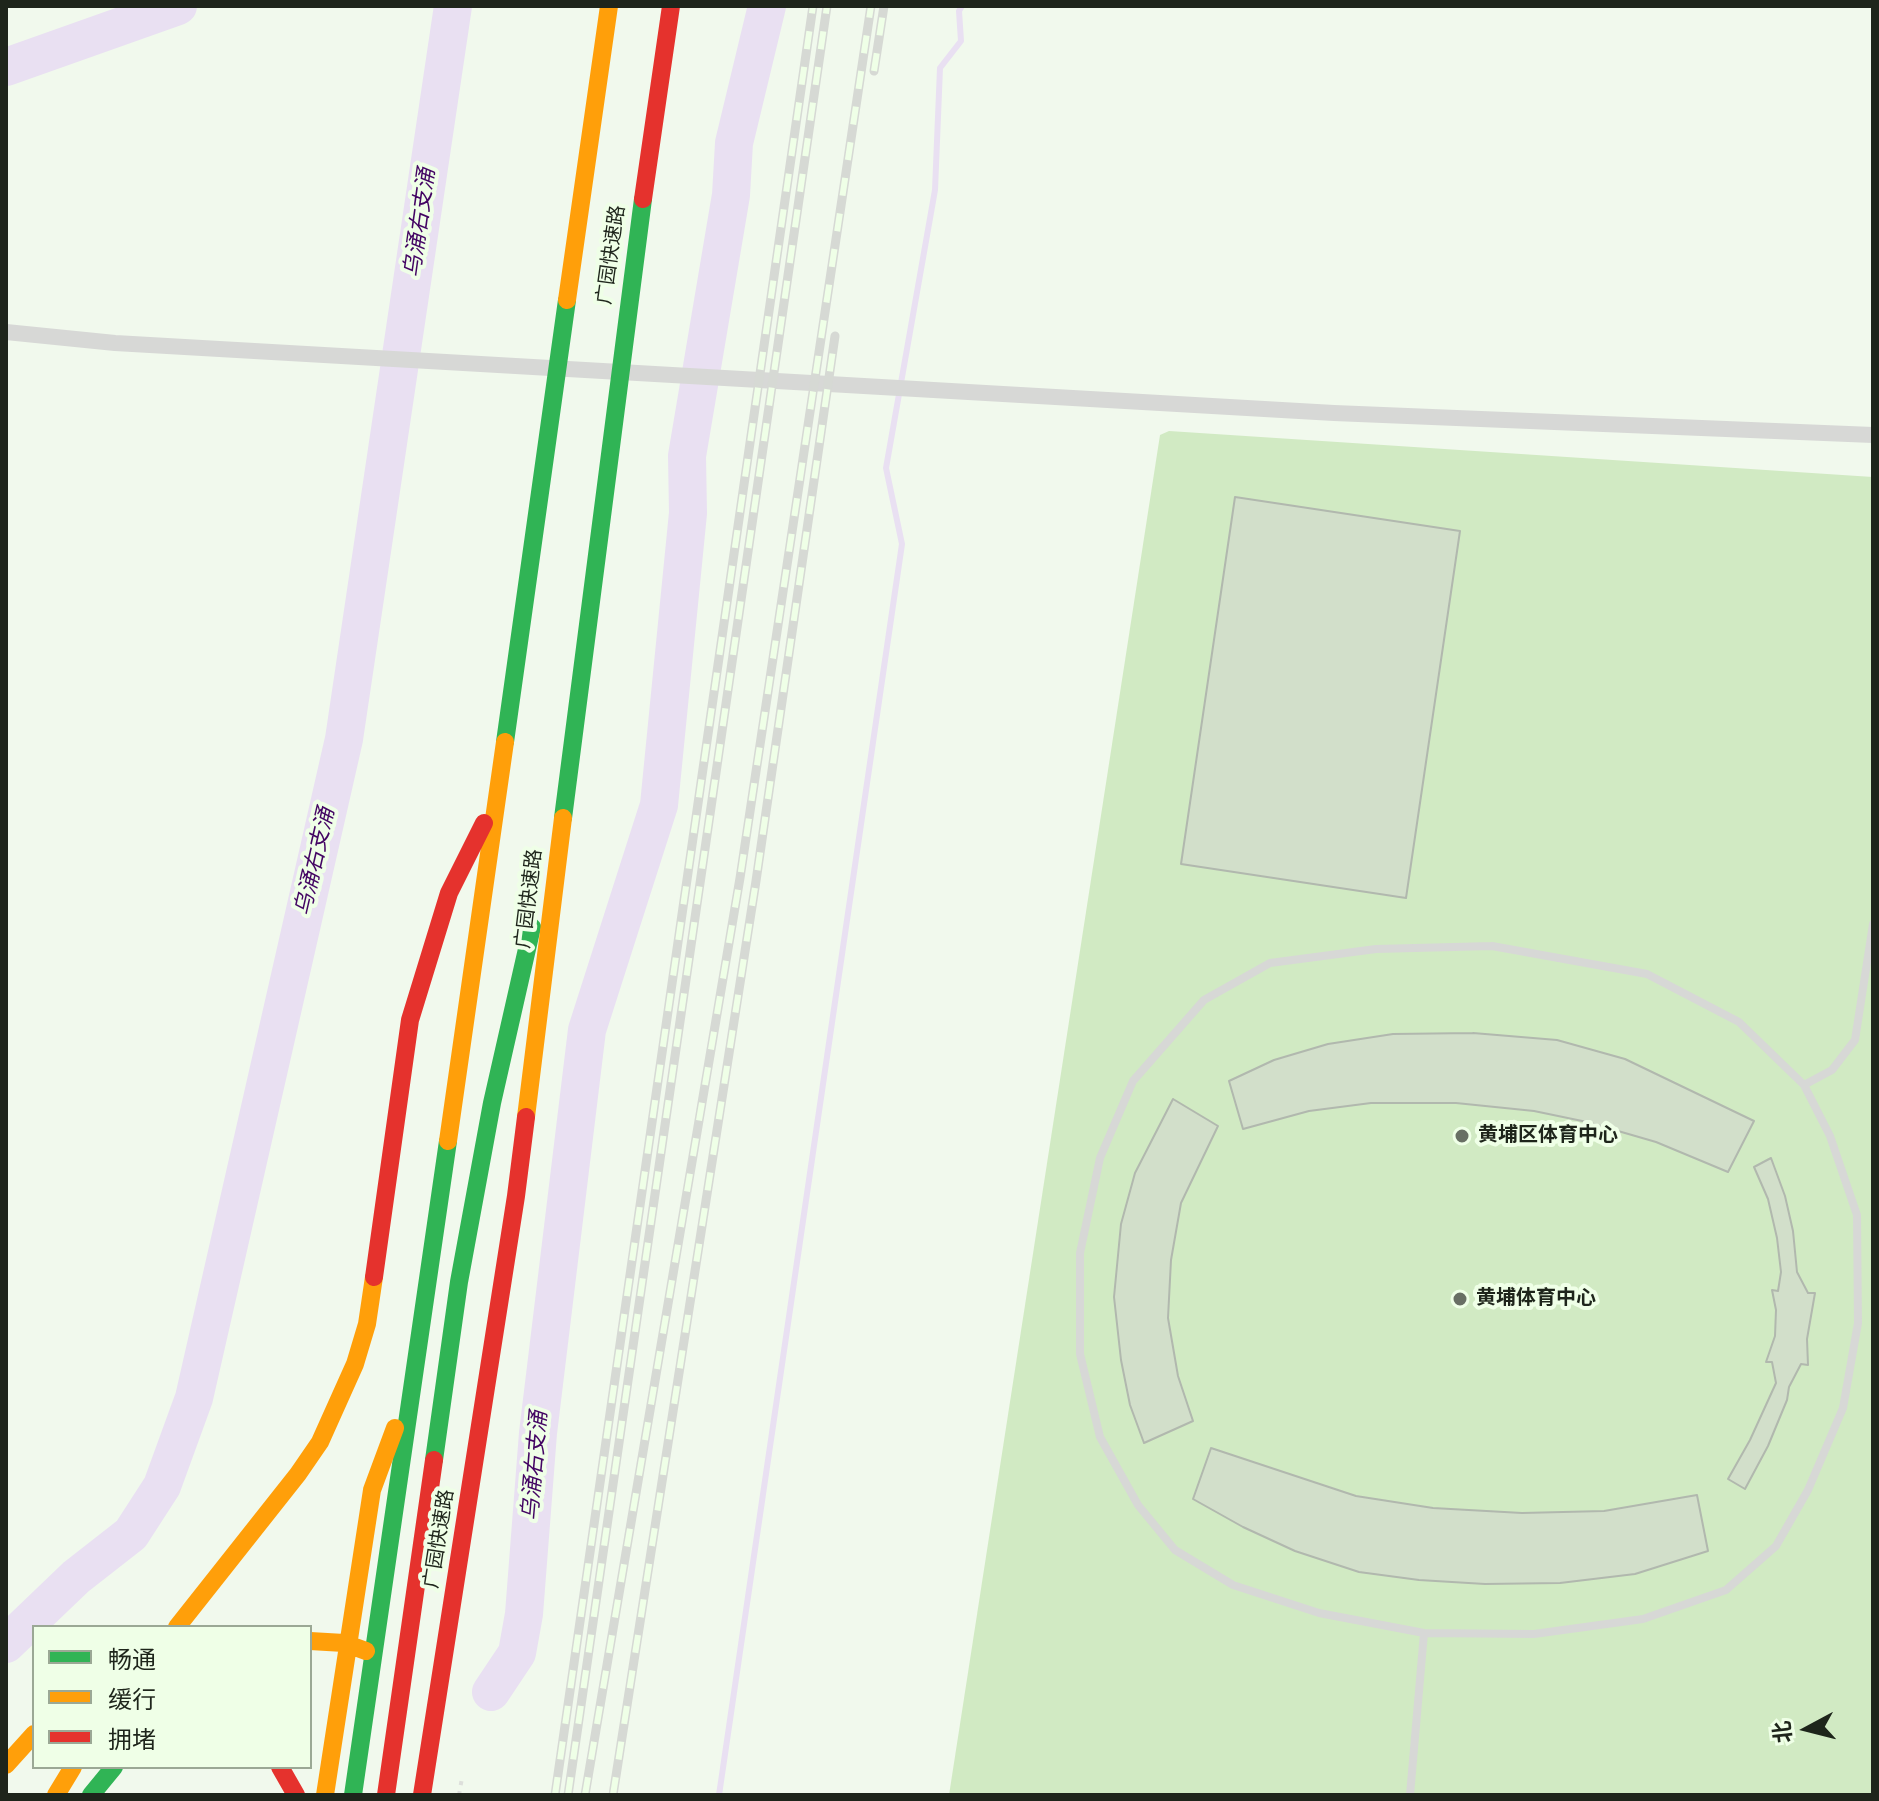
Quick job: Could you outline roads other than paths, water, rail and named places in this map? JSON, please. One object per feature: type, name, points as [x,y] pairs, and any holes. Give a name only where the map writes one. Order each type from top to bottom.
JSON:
[{"type":"highway","name":"广园快速路","points":[[353,1795],[609,6]]},
{"type":"highway","name":"广园快速路","points":[[422,1795],[516,1196],[626,317],[671,6]]},
{"type":"highway","points":[[386,1795],[459,1282],[492,1103],[569,757]]},
{"type":"highway","points":[[179,1625],[320,1442],[355,1364],[367,1324],[375,1274],[410,1020],[449,893],[496,800]]},
{"type":"highway","name":"广园快速路","points":[[325,1795],[372,1490],[416,1370]]},
{"type":"highway","points":[[312,1641],[344,1643],[381,1661],[399,1679],[411,1707],[422,1795]]},
{"type":"highway","points":[[6,1765],[32,1736]]},
{"type":"highway","points":[[56,1795],[72,1769]]},
{"type":"highway","points":[[91,1795],[112,1769]]},
{"type":"highway","points":[[281,1769],[296,1795]]},
{"type":"street","points":[[6,332],[115,343],[1334,413],[1873,435]]},
{"type":"lane","points":[[1804,1085],[1832,1070],[1855,1040],[1873,924]]},
{"type":"lane","points":[[1492,946],[1647,974],[1739,1022],[1804,1085],[1830,1136],[1857,1215],[1858,1323],[1843,1408],[1808,1490],[1776,1546],[1726,1590],[1643,1619],[1534,1634],[1424,1633],[1319,1613],[1233,1585],[1175,1550],[1138,1505],[1100,1437],[1080,1354],[1080,1253],[1100,1158],[1133,1081],[1204,1000],[1270,963],[1376,949],[1492,946]]},
{"type":"lane","points":[[1410,1795],[1424,1633]]},
{"type":"waterway","points":[[6,67],[178,6]]},
{"type":"waterway","name":"乌涌右支涌","points":[[6,1644],[76,1577],[131,1534],[162,1486],[194,1398],[344,739],[453,6]]},
{"type":"waterway","name":"乌涌右支涌","points":[[491,1692],[517,1653],[524,1614],[538,1433],[587,1030],[659,805],[688,513],[687,456],[731,195],[734,143],[767,6]]},
{"type":"waterway","points":[[719,1795],[902,544],[886,468],[935,190],[940,68],[961,41],[959,11],[962,6]]},
{"type":"railway","points":[[555,1795],[813,6]]},
{"type":"railway","points":[[568,1795],[827,6]]},
{"type":"railway","points":[[585,1795],[740,878],[871,6]]},
{"type":"railway","points":[[874,71],[884,6]]},
{"type":"railway","points":[[613,1795],[756,881],[835,336]]},
{"type":"place","name":"黄埔区体育中心","points":[[1462,1136]]},
{"type":"place","name":"黄埔体育中心","points":[[1460,1299]]}]
